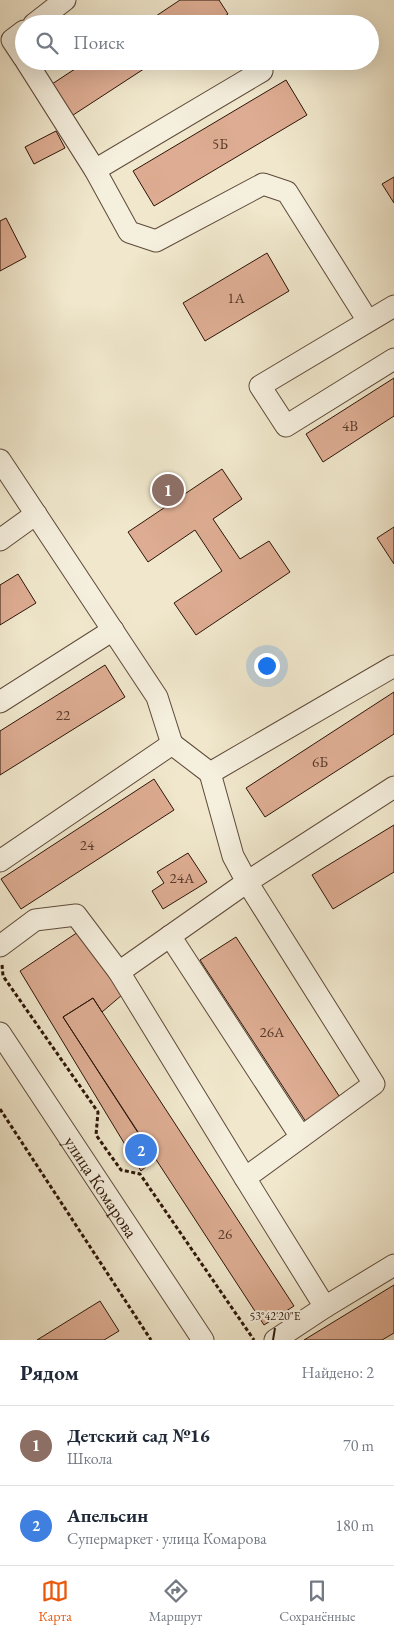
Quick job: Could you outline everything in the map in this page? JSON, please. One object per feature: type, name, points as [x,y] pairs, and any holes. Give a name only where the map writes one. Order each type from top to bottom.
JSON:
[{"type":"street","points":[[46,15],[65,0]]},
{"type":"street","points":[[32,70],[95,170],[129,232],[156,241],[263,184],[287,192],[368,321]]},
{"type":"street","points":[[95,170],[262,70]]},
{"type":"street","points":[[394,306],[260,386],[286,426],[394,359]]},
{"type":"street","points":[[0,460],[157,697],[172,744],[210,772],[233,856],[247,882],[374,1084],[245,1178]]},
{"type":"street","points":[[0,540],[36,514]]},
{"type":"street","points":[[0,702],[113,630]]},
{"type":"street","points":[[210,772],[394,666]]},
{"type":"street","points":[[0,861],[172,744]]},
{"type":"street","points":[[119,972],[247,882],[394,787]]},
{"type":"street","points":[[0,946],[35,920],[76,915],[119,972],[325,1307]]},
{"type":"street","points":[[170,936],[301,1137]]},
{"type":"street","name":"улица Комарова","points":[[0,1033],[203,1340]]},
{"type":"street","points":[[275,1340],[394,1265]]},
{"type":"path","points":[[0,946],[3,976],[98,1112],[96,1134],[121,1170],[140,1174],[254,1340]]},
{"type":"path","points":[[0,1109],[151,1340]]},
{"type":"building","points":[[180,0],[219,0],[228,14],[226,15],[158,15]]},
{"type":"building","points":[[73,70],[142,70],[67,119],[46,88]]},
{"type":"building","points":[[286,80],[307,115],[154,206],[133,171]]},
{"type":"building","points":[[56,131],[65,148],[34,164],[25,147]]},
{"type":"building","points":[[394,177],[394,203],[382,184]]},
{"type":"building","points":[[6,218],[26,257],[0,271],[0,221]]},
{"type":"building","points":[[267,253],[289,291],[205,341],[183,303]]},
{"type":"building","points":[[394,378],[394,416],[323,462],[306,434]]},
{"type":"building","points":[[222,469],[242,499],[213,519],[240,559],[269,541],[290,572],[196,635],[174,603],[222,571],[195,530],[148,562],[128,532]]},
{"type":"building","points":[[394,527],[394,564],[377,538]]},
{"type":"building","points":[[18,574],[36,603],[0,625],[0,585]]},
{"type":"building","points":[[105,665],[125,697],[0,775],[0,731]]},
{"type":"building","points":[[394,692],[394,734],[265,817],[246,788]]},
{"type":"building","points":[[154,779],[174,810],[21,909],[1,879]]},
{"type":"building","points":[[394,825],[394,872],[333,909],[312,875]]},
{"type":"building","points":[[188,853],[207,882],[163,909],[152,891],[164,883],[157,872]]},
{"type":"building","points":[[78,932],[122,995],[102,1012],[93,998],[63,1017],[155,1159],[141,1171],[20,971]]},
{"type":"building","points":[[236,937],[343,1102],[308,1125],[200,960]]},
{"type":"building","points":[[93,998],[294,1306],[264,1325],[63,1017]]},
{"type":"building","points":[[394,1285],[394,1333],[382,1340],[304,1340]]},
{"type":"building","points":[[100,1301],[119,1331],[104,1340],[37,1340]]},
{"type":"place","name":"Детский сад №16","points":[[168,490]]},
{"type":"place","name":"Апельсин","points":[[141,1150]]}]
